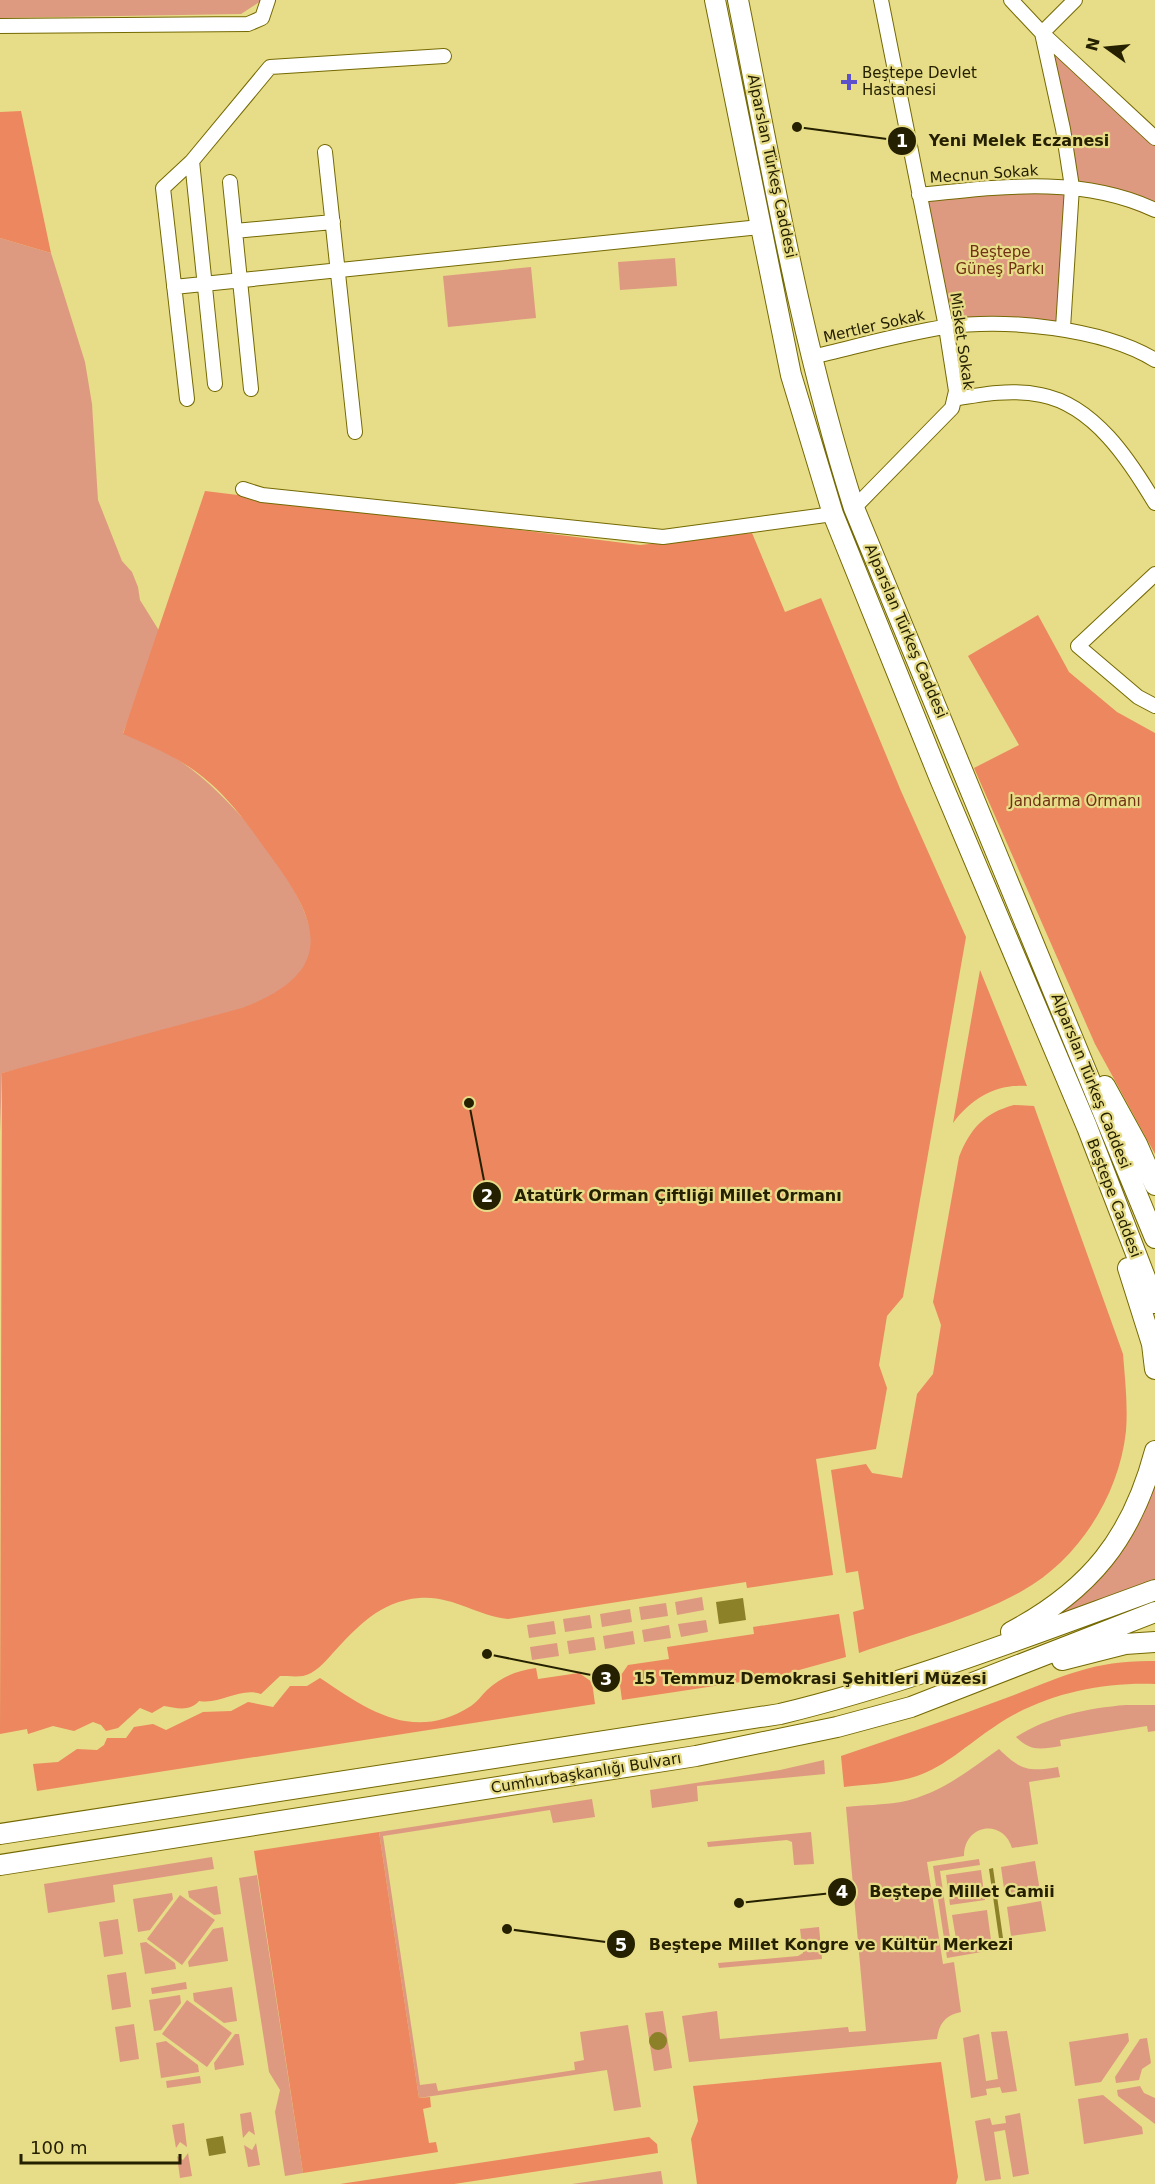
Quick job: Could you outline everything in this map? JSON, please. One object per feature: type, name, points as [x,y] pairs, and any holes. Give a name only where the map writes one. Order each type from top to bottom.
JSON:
[{"type":"main road","name":"Alparslan Türkeş Caddesi","points":[[715,0],[791,375],[833,514],[940,779],[1087,1127]]},
{"type":"main road","name":"Alparslan Türkeş Caddesi","points":[[738,0],[811,357],[830,434],[854,508],[1155,1238]]},
{"type":"main road","points":[[1065,1018],[1137,1144],[1155,1185]]},
{"type":"main road","points":[[1087,1127],[1147,1327],[1155,1369]]},
{"type":"main road","name":"Beştepe Caddesi","points":[[1087,1127],[1155,1302]]},
{"type":"main road","points":[[953,1663],[1045,1612],[1091,1576],[1122,1535],[1136,1508],[1155,1451]]},
{"type":"main road","name":"Cumhurbaşkanlığı Bulvarı","points":[[0,1834],[780,1714],[851,1696],[953,1663],[1155,1590]]},
{"type":"main road","name":"Cumhurbaşkanlığı Bulvarı","points":[[0,1865],[696,1755],[837,1727],[911,1707],[1155,1612]]},
{"type":"main road","points":[[911,1707],[959,1698],[1077,1655],[1125,1644],[1155,1642]]},
{"type":"street","points":[[0,26],[248,24],[262,18],[268,0]]},
{"type":"street","name":"Misket Sokak","points":[[854,508],[952,408],[956,391],[946,327],[881,0]]},
{"type":"street","points":[[1011,0],[1042,33],[1155,138]]},
{"type":"street","points":[[1042,33],[1075,0]]},
{"type":"street","points":[[1042,33],[1064,129],[1072,187],[1063,328]]},
{"type":"street","points":[[187,399],[163,188],[192,161],[270,67],[444,56]]},
{"type":"street","points":[[325,152],[355,432]]},
{"type":"street","points":[[192,161],[215,384]]},
{"type":"street","points":[[230,182],[251,389]]},
{"type":"street","name":"Mecnun Sokak","points":[[919,195],[1012,186],[1072,187],[1139,203],[1155,210]]},
{"type":"street","points":[[235,231],[333,222]]},
{"type":"street","points":[[174,287],[338,268],[760,227]]},
{"type":"street","name":"Mertler Sokak","points":[[811,357],[946,327],[1063,328],[1137,349],[1155,360]]},
{"type":"street","points":[[954,399],[1002,392],[1042,395],[1059,401],[1095,424],[1125,454],[1155,503]]},
{"type":"street","points":[[243,489],[262,495],[663,537],[833,514]]},
{"type":"street","points":[[1155,574],[1078,646],[1138,697],[1155,706]]},
{"type":"green space","points":[[0,0],[261,1],[241,14],[0,18]]},
{"type":"green space","name":"Beştepe Güneş Parkı","points":[[1042,33],[1155,136],[1155,218],[1073,187],[1063,328],[946,327],[919,195],[1072,187]]},
{"type":"green space","points":[[21,111],[51,253],[0,238],[0,112]]},
{"type":"green space","points":[[0,238],[51,253],[85,362],[92,404],[98,500],[122,561],[132,572],[140,600],[163,637],[123,733],[169,754],[210,785],[232,806],[271,853],[300,902],[309,925],[451,972],[2,1073],[0,1132]]},
{"type":"green space","points":[[675,258],[677,286],[620,290],[618,262]]},
{"type":"green space","points":[[531,267],[536,318],[448,327],[443,276]]},
{"type":"green space","points":[[205,491],[640,545],[752,533],[785,612],[821,598],[901,791],[966,937],[903,1297],[887,1316],[879,1365],[887,1388],[876,1449],[816,1459],[833,1575],[747,1588],[746,1582],[508,1619],[442,1600],[419,1598],[405,1600],[392,1604],[370,1617],[315,1671],[303,1676],[280,1676],[261,1694],[253,1692],[215,1701],[199,1701],[187,1708],[164,1706],[152,1713],[140,1708],[118,1728],[106,1731],[101,1725],[93,1722],[74,1731],[53,1726],[28,1734],[27,1729],[0,1734],[2,1073],[242,1008],[273,994],[294,978],[306,962],[311,943],[308,924],[300,902],[287,879],[226,799],[190,767],[123,734]]},
{"type":"green space","name":"Jandarma Ormanı","points":[[1038,615],[1069,672],[1117,712],[1155,733],[1155,1154],[1095,1044],[974,768],[1019,745],[968,656]]},
{"type":"green space","points":[[980,970],[1027,1086],[1005,1087],[985,1094],[968,1106],[953,1123]]},
{"type":"green space","points":[[1014,1105],[1034,1106],[1123,1354],[1127,1412],[1122,1455],[1105,1502],[1092,1524],[1078,1544],[1042,1578],[1022,1591],[983,1610],[859,1653],[853,1612],[864,1609],[858,1571],[846,1573],[831,1470],[866,1464],[872,1473],[902,1478],[917,1394],[933,1374],[941,1325],[933,1302],[959,1157],[968,1138],[979,1124],[1003,1108]]},
{"type":"green space","points":[[1155,1477],[1155,1579],[1029,1630],[1074,1600]]},
{"type":"green space","points":[[702,1597],[704,1610],[677,1615],[675,1602]]},
{"type":"green space","points":[[666,1603],[668,1616],[641,1620],[639,1607]]},
{"type":"green space","points":[[630,1609],[632,1622],[602,1627],[600,1614]]},
{"type":"green space","points":[[839,1614],[846,1657],[774,1677],[622,1700],[619,1678],[628,1665],[669,1659],[667,1647],[754,1634],[753,1627]]},
{"type":"green space","points":[[590,1615],[592,1628],[565,1632],[563,1619]]},
{"type":"green space","points":[[706,1620],[708,1632],[681,1637],[678,1624]]},
{"type":"green space","points":[[554,1621],[556,1634],[529,1638],[527,1625]]},
{"type":"green space","points":[[669,1625],[671,1638],[644,1642],[642,1630]]},
{"type":"green space","points":[[633,1631],[635,1644],[605,1649],[603,1636]]},
{"type":"green space","points":[[594,1637],[596,1650],[569,1654],[567,1641]]},
{"type":"green space","points":[[557,1643],[559,1656],[532,1660],[530,1647]]},
{"type":"green space","points":[[1155,1661],[1155,1684],[1092,1688],[1050,1699],[1012,1716],[928,1772],[899,1781],[844,1787],[841,1756],[1078,1671],[1113,1663]]},
{"type":"green space","points":[[536,1668],[538,1679],[579,1673],[592,1682],[595,1704],[37,1791],[33,1764],[58,1762],[77,1749],[97,1750],[104,1745],[107,1738],[126,1738],[134,1727],[153,1724],[166,1730],[203,1712],[231,1711],[248,1702],[273,1707],[290,1686],[307,1686],[320,1678],[374,1711],[410,1722],[430,1722],[450,1717],[471,1706],[487,1690],[504,1678]]},
{"type":"green space","points":[[1155,1705],[1155,1731],[1148,1732],[1147,1726],[1060,1740],[1061,1746],[1042,1748],[1027,1745],[1016,1737],[1055,1718],[1097,1708]]},
{"type":"green space","points":[[999,1749],[1026,1768],[1058,1767],[1060,1777],[1029,1782],[1038,1844],[1012,1848],[1001,1832],[985,1829],[977,1831],[970,1837],[964,1856],[927,1862],[943,1964],[954,1962],[961,2012],[951,2015],[944,2021],[939,2028],[937,2039],[689,2062],[682,2016],[717,2011],[720,2039],[848,2027],[849,2032],[866,2031],[846,1807],[887,1804],[915,1798],[953,1781]]},
{"type":"green space","points":[[824,1760],[825,1774],[697,1786],[698,1801],[652,1808],[650,1790],[780,1770]]},
{"type":"green space","points":[[592,1799],[595,1817],[553,1823],[550,1810],[383,1836],[420,2085],[436,2083],[438,2091],[575,2070],[574,2062],[584,2060],[580,2032],[628,2025],[641,2107],[614,2111],[607,2070],[419,2098],[379,1832]]},
{"type":"green space","points":[[379,1832],[419,2098],[430,2097],[431,2107],[423,2109],[429,2143],[436,2142],[438,2152],[303,2173],[254,1851]]},
{"type":"green space","points":[[811,1832],[814,1864],[794,1865],[792,1842],[787,1840],[708,1847],[707,1842]]},
{"type":"green space","points":[[212,1857],[214,1869],[113,1885],[115,1902],[48,1913],[44,1884]]},
{"type":"green space","points":[[979,1859],[980,1865],[940,1871],[952,1951],[992,1945],[993,1950],[947,1958],[933,1866]]},
{"type":"green space","points":[[1035,1861],[1040,1891],[1005,1896],[1001,1867]]},
{"type":"green space","points":[[981,1870],[985,1900],[950,1905],[946,1875]]},
{"type":"green space","points":[[257,1875],[303,2173],[285,2176],[275,2112],[280,2090],[269,2072],[239,1878]]},
{"type":"green space","points":[[217,1886],[221,1914],[214,1915],[189,1897],[188,1891]]},
{"type":"green space","points":[[172,1893],[173,1899],[150,1930],[138,1932],[133,1899]]},
{"type":"green space","points":[[180,1895],[215,1920],[182,1965],[147,1939]]},
{"type":"green space","points":[[1041,1901],[1046,1931],[1011,1936],[1007,1907]]},
{"type":"green space","points":[[987,1910],[991,1940],[957,1945],[952,1915]]},
{"type":"green space","points":[[118,1919],[123,1954],[104,1957],[99,1922]]},
{"type":"green space","points":[[223,1927],[228,1961],[189,1967],[188,1962],[213,1929]]},
{"type":"green space","points":[[819,1927],[822,1959],[719,1968],[718,1963],[798,1956],[803,1953],[800,1929]]},
{"type":"green space","points":[[146,1942],[175,1963],[176,1969],[145,1974],[140,1943]]},
{"type":"green space","points":[[126,1972],[131,2007],[112,2010],[107,1975]]},
{"type":"green space","points":[[186,1982],[187,1989],[152,1994],[151,1988]]},
{"type":"green space","points":[[232,1987],[237,2021],[224,2023],[194,2001],[193,1993]]},
{"type":"green space","points":[[180,1995],[181,2003],[161,2030],[154,2031],[149,2000]]},
{"type":"green space","points":[[187,2000],[232,2033],[207,2067],[162,2034]]},
{"type":"green space","points":[[663,2011],[672,2068],[654,2071],[645,2013]]},
{"type":"green space","points":[[134,2024],[139,2059],[120,2062],[115,2027]]},
{"type":"green space","points":[[1007,2031],[1017,2091],[1002,2093],[1000,2087],[986,2089],[987,2095],[971,2098],[963,2038],[979,2034],[986,2081],[998,2079],[991,2032]]},
{"type":"green space","points":[[1128,2033],[1129,2041],[1101,2082],[1075,2086],[1069,2042]]},
{"type":"green space","points":[[235,2034],[239,2034],[244,2065],[215,2070],[214,2063]]},
{"type":"green space","points":[[1147,2038],[1151,2063],[1142,2069],[1139,2080],[1116,2083],[1115,2077],[1140,2039]]},
{"type":"green space","points":[[166,2041],[198,2065],[199,2072],[161,2078],[156,2043]]},
{"type":"green space","points":[[941,2062],[958,2177],[956,2184],[697,2184],[691,2139],[698,2121],[693,2086]]},
{"type":"green space","points":[[200,2076],[201,2083],[167,2088],[166,2081]]},
{"type":"green space","points":[[1140,2086],[1144,2093],[1155,2098],[1155,2124],[1118,2096],[1117,2090]]},
{"type":"green space","points":[[1103,2095],[1142,2127],[1143,2134],[1084,2144],[1078,2099]]},
{"type":"green space","points":[[251,2112],[255,2135],[249,2131],[243,2138],[240,2114]]},
{"type":"green space","points":[[1020,2113],[1029,2174],[1013,2177],[1005,2130],[994,2132],[1001,2179],[985,2181],[975,2121],[990,2118],[992,2125],[1006,2123],[1005,2116]]},
{"type":"green space","points":[[184,2123],[187,2147],[180,2142],[176,2148],[172,2125]]},
{"type":"green space","points":[[649,2137],[657,2144],[658,2153],[454,2184],[340,2184]]},
{"type":"green space","points":[[256,2143],[260,2165],[248,2167],[244,2145],[252,2150]]},
{"type":"green space","points":[[188,2153],[192,2176],[180,2178],[177,2156],[183,2160]]},
{"type":"green space","points":[[661,2171],[663,2184],[572,2184]]},
{"type":"shaded area","points":[[743,1598],[746,1620],[719,1624],[716,1602]]},
{"type":"shaded area","points":[[993,1868],[1003,1938],[999,1938],[989,1869]]},
{"type":"shaded area","points":[[658,2032],[664,2035],[667,2041],[664,2047],[658,2050],[652,2047],[649,2041],[652,2035]]},
{"type":"shaded area","points":[[223,2136],[226,2153],[209,2156],[206,2139]]},
{"type":"place","name":"Beştepe Devlet Hastanesi","points":[[849,82]]},
{"type":"place","name":"Yeni Melek Eczanesi","points":[[797,127]]},
{"type":"place","name":"Atatürk Orman Çiftliği Millet Ormanı","points":[[469,1103]]},
{"type":"place","name":"15 Temmuz Demokrasi Şehitleri Müzesi","points":[[487,1654]]},
{"type":"place","name":"Beştepe Millet Camii","points":[[739,1903]]},
{"type":"place","name":"Beştepe Millet Kongre ve Kültür Merkezi","points":[[507,1929]]}]
